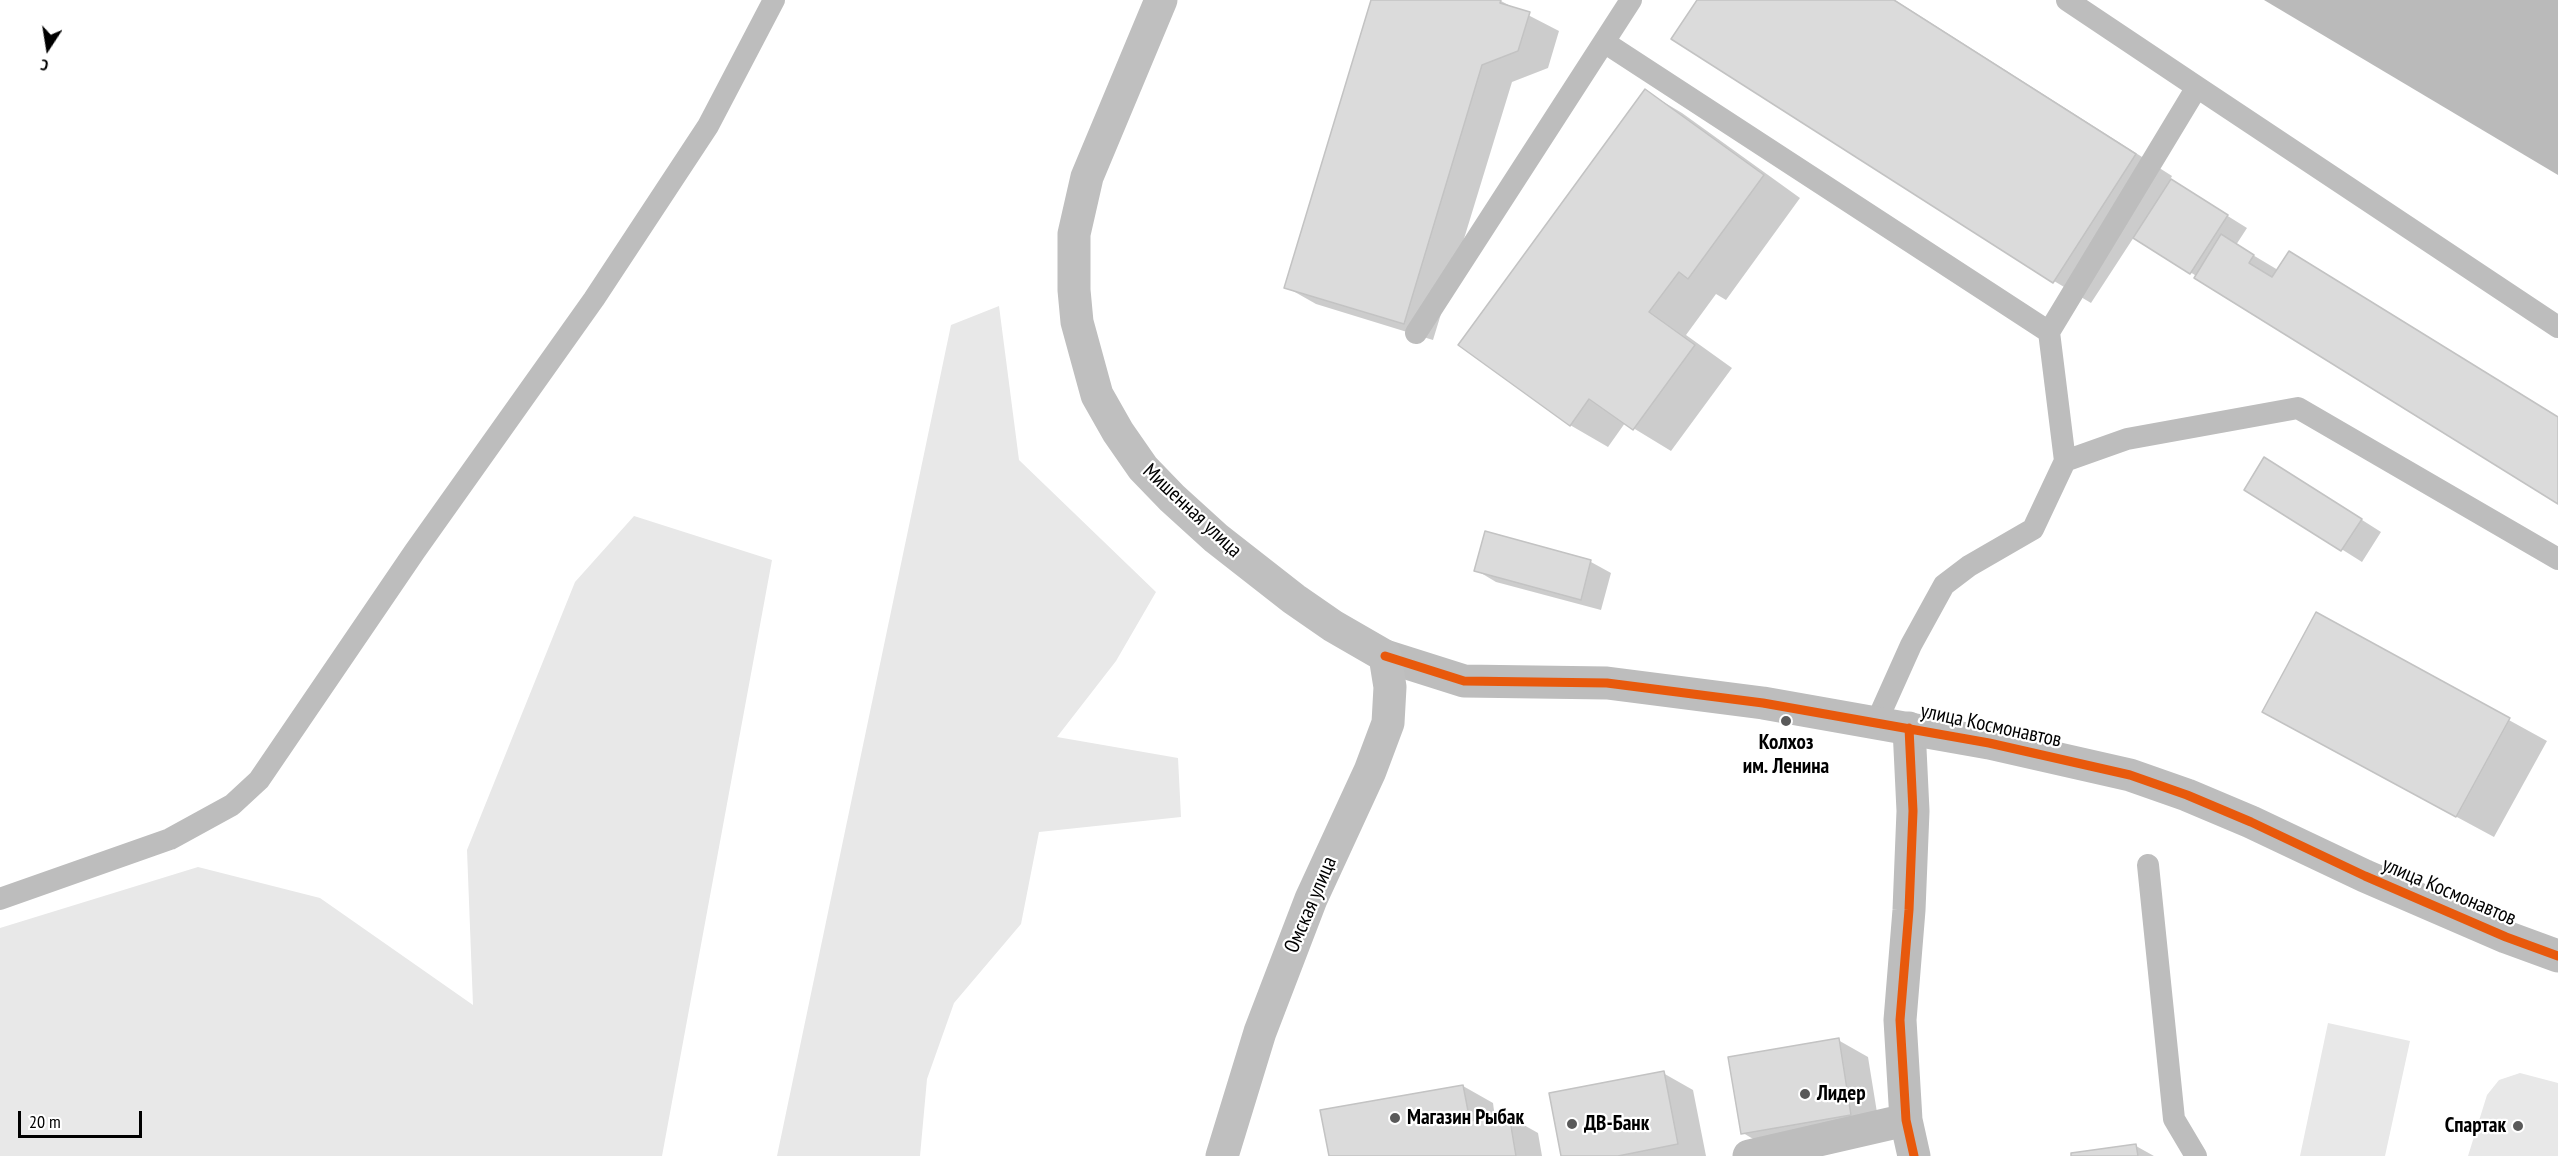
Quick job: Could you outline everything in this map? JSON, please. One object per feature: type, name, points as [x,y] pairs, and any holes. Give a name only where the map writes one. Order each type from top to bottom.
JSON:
[{"type":"main road","name":"Мишенная улица","points":[[1161,0],[1087,177],[1074,234],[1074,290],[1077,322],[1097,394],[1118,432],[1143,468],[1172,498],[1216,538],[1333,627],[1385,656]]},
{"type":"main road","name":"Омская улица","points":[[1222,1156],[1253,1053],[1277,987],[1311,899],[1370,771],[1388,723],[1390,687],[1385,656]]},
{"type":"street","name":"улица Космонавтов","points":[[1385,656],[1464,681],[1606,683],[1763,703],[1909,728],[2130,775],[2251,822],[2365,876],[2506,937],[2558,956]]},
{"type":"street","points":[[1909,728],[1913,811],[1909,910],[1900,1020],[1906,1120],[1914,1156]]},
{"type":"street","points":[[1749,1156],[1906,1120]]},
{"type":"lane","points":[[0,899],[170,839],[232,805],[259,780],[415,551],[613,270],[708,126],[774,0]]},
{"type":"lane","points":[[1416,333],[1631,0]]},
{"type":"lane","points":[[2067,0],[2558,327]]},
{"type":"lane","points":[[1604,42],[2049,332]]},
{"type":"lane","points":[[1876,723],[1911,645],[1944,585],[1969,566],[2033,529],[2066,461],[2049,332],[2197,87]]},
{"type":"lane","points":[[2066,461],[2127,439],[2298,408],[2558,559]]},
{"type":"lane","points":[[2148,865],[2174,1119],[2196,1156]]},
{"type":"shaded area","points":[[2264,0],[2558,0],[2558,175]]},
{"type":"shaded area","points":[[999,306],[1019,460],[1156,592],[1116,661],[1057,737],[1178,758],[1181,817],[1039,832],[1021,924],[954,1003],[927,1079],[920,1156],[777,1156],[951,325]]},
{"type":"shaded area","points":[[634,516],[772,560],[662,1156],[0,1156],[0,928],[198,867],[320,898],[473,1005],[467,850],[575,582]]},
{"type":"shaded area","points":[[2328,1023],[2410,1041],[2385,1156],[2300,1156]]},
{"type":"shaded area","name":"Спартак","points":[[2520,1073],[2558,1083],[2558,1156],[2468,1156],[2487,1095],[2499,1080]]},
{"type":"building","points":[[1371,0],[1501,0],[1500,3],[1530,12],[1518,51],[1482,65],[1404,324],[1284,288]]},
{"type":"building","points":[[1697,0],[1894,0],[2136,154],[2053,283],[1671,39]]},
{"type":"building","points":[[1645,89],[1764,175],[1688,279],[1679,272],[1649,312],[1695,345],[1633,430],[1589,399],[1570,426],[1458,345]]},
{"type":"building","points":[[2171,179],[2228,215],[2190,274],[2133,238]]},
{"type":"building","points":[[2221,234],[2254,255],[2249,263],[2272,277],[2289,251],[2558,417],[2558,504],[2194,278]]},
{"type":"building","points":[[2264,457],[2362,519],[2341,551],[2244,490]]},
{"type":"building","points":[[1485,531],[1591,560],[1581,600],[1474,571]]},
{"type":"building","points":[[2316,612],[2510,718],[2456,817],[2262,712]]},
{"type":"building","points":[[1839,1038],[1851,1115],[1741,1134],[1728,1057]]},
{"type":"building","points":[[1664,1071],[1678,1144],[1618,1156],[1561,1156],[1549,1093]]},
{"type":"building","name":"Магазин Рыбак","points":[[1463,1085],[1470,1121],[1509,1114],[1516,1156],[1329,1156],[1320,1110]]},
{"type":"building","points":[[2136,1144],[2138,1156],[2071,1156],[2071,1153]]},
{"type":"cycle path","points":[[1385,656],[1464,681],[1607,683],[1763,703],[1989,743],[2130,775],[2187,795],[2251,822],[2365,876],[2506,937],[2558,956]]},
{"type":"cycle path","points":[[1909,728],[1913,811],[1909,910],[1900,1020],[1906,1120],[1914,1156]]},
{"type":"place","name":"Колхоз им. Ленина","points":[[1786,721]]},
{"type":"place","name":"Лидер","points":[[1805,1094]]},
{"type":"place","name":"Магазин Рыбак","points":[[1395,1118]]},
{"type":"place","name":"ДВ-Банк","points":[[1572,1124]]},
{"type":"place","name":"Спартак","points":[[2518,1126]]}]
